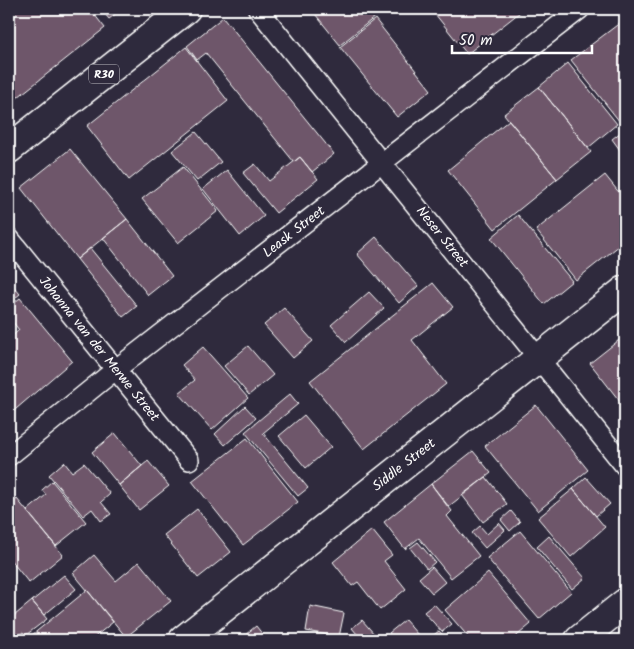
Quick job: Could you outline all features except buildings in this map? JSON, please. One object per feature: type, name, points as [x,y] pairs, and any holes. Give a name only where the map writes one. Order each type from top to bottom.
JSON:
[{"type":"street","name":"R30","points":[[9,149],[186,9]]},
{"type":"street","name":"Neser Street","points":[[258,9],[625,466]]},
{"type":"street","name":"Leask Street","points":[[9,456],[115,370],[580,9]]},
{"type":"street","name":"Johanna van der Merwe Street","points":[[9,238],[189,460]]},
{"type":"street","name":"Siddle Street","points":[[182,640],[625,290]]},
{"type":"street","points":[[579,640],[625,604]]}]
